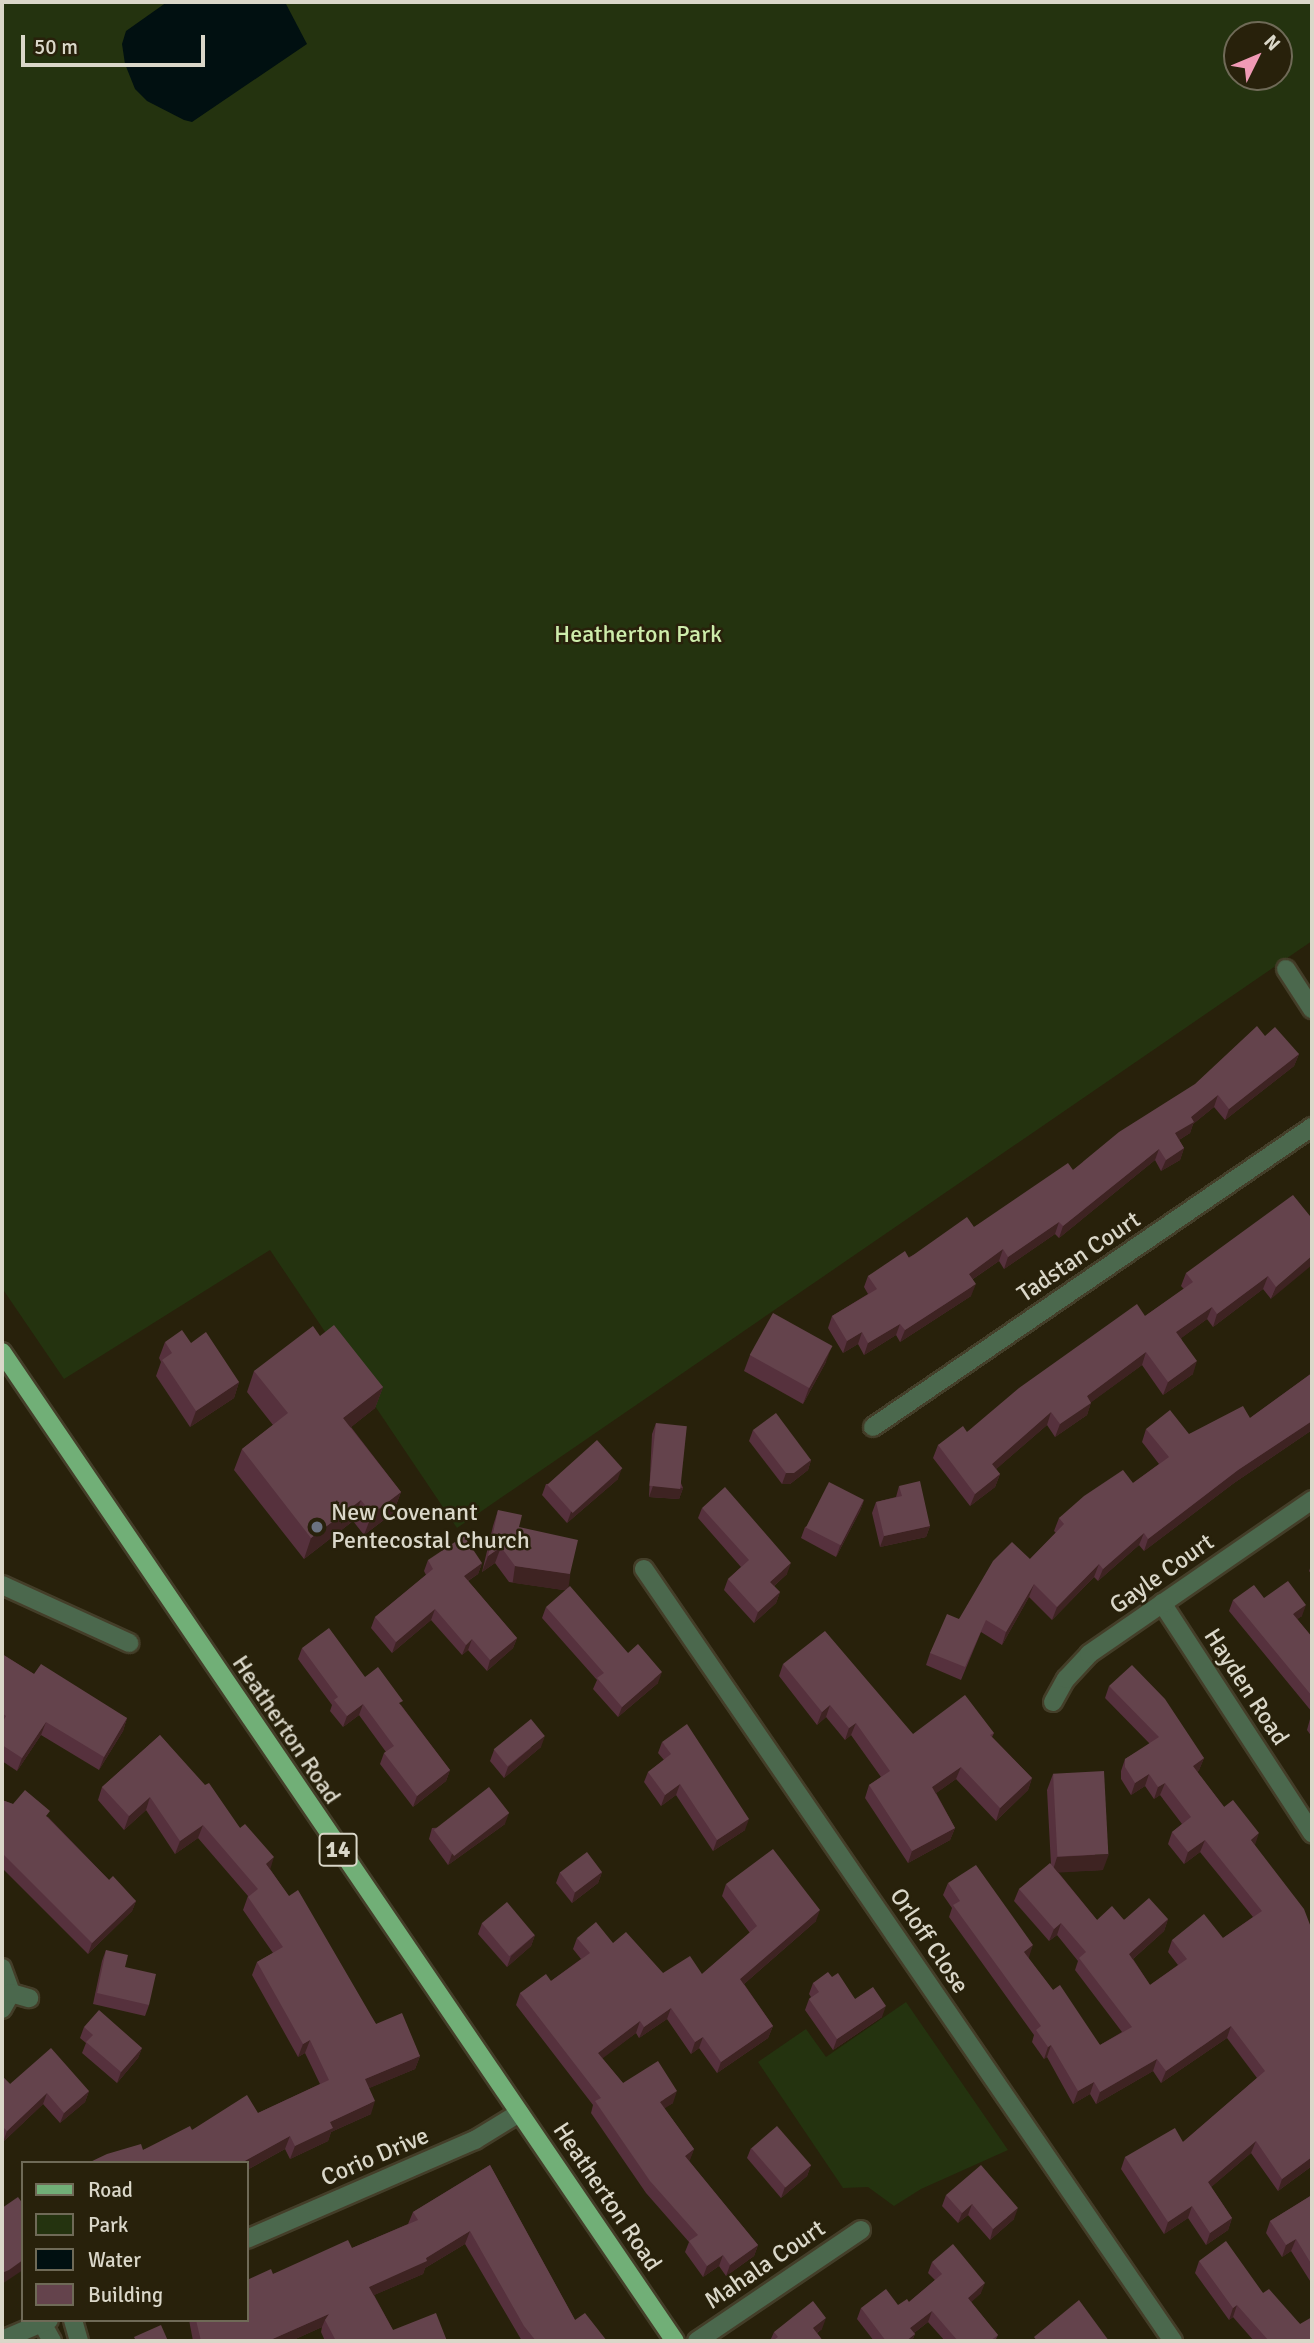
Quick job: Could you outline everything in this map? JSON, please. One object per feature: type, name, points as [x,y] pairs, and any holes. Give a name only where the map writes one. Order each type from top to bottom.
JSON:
[{"type":"main road","name":"Heatherton Road","points":[[2,1352],[675,2341]]},
{"type":"street","points":[[1286,969],[1312,1009]]},
{"type":"street","name":"Tadstan Court","points":[[873,1427],[1312,1127]]},
{"type":"street","name":"Gayle Court","points":[[1053,1702],[1066,1679],[1089,1654],[1312,1500]]},
{"type":"street","name":"Orloff Close","points":[[644,1569],[1173,2341]]},
{"type":"street","points":[[2,1585],[129,1643]]},
{"type":"street","name":"Hayden Road","points":[[1162,1603],[1312,1833]]},
{"type":"street","points":[[2,1968],[11,1993],[2,2009]]},
{"type":"street","points":[[11,1993],[29,1998]]},
{"type":"street","name":"Corio Drive","points":[[248,2239],[475,2140],[519,2113]]},
{"type":"street","name":"Mahala Court","points":[[697,2341],[861,2230]]},
{"type":"street","points":[[2,2340],[45,2322],[52,2341]]},
{"type":"street","points":[[74,2322],[79,2341]]},
{"type":"green space","name":"Heatherton Park","points":[[2,2],[1312,2],[1312,941],[457,1528],[270,1250],[64,1379],[2,1288]]},
{"type":"green space","points":[[906,2002],[1008,2150],[921,2189],[894,2206],[868,2187],[843,2188],[758,2062],[806,2029],[826,2057]]},
{"type":"water","points":[[167,2],[285,2],[307,44],[192,122],[184,120],[147,101],[135,89],[125,64],[122,44],[126,31]]},
{"type":"building","points":[[1257,1026],[1265,1036],[1275,1027],[1299,1054],[1229,1109],[1218,1095],[1191,1117],[1194,1122],[1175,1133],[1184,1148],[1166,1160],[1159,1149],[1063,1226],[1059,1222],[1008,1257],[1003,1249],[969,1274],[976,1284],[905,1330],[900,1324],[868,1343],[862,1332],[847,1341],[832,1316],[877,1289],[868,1276],[905,1251],[909,1258],[967,1217],[974,1227],[1068,1163],[1073,1170],[1119,1132],[1195,1084]]},
{"type":"building","points":[[1293,1195],[1310,1216],[1312,1214],[1312,1256],[1276,1287],[1268,1276],[1217,1314],[1212,1307],[1176,1332],[1197,1361],[1168,1382],[1146,1352],[1087,1396],[1091,1403],[1060,1424],[1051,1412],[992,1464],[1000,1474],[975,1494],[938,1445],[963,1426],[967,1432],[1019,1388],[1137,1304],[1145,1316],[1193,1282],[1186,1273]]},
{"type":"building","points":[[773,1313],[832,1346],[809,1388],[750,1355]]},
{"type":"building","points":[[334,1325],[383,1387],[343,1418],[401,1492],[372,1514],[361,1500],[311,1538],[242,1449],[288,1413],[254,1371],[313,1326],[320,1336]]},
{"type":"building","points":[[182,1330],[191,1343],[206,1332],[239,1382],[196,1411],[162,1360],[172,1353],[165,1342]]},
{"type":"building","points":[[1312,1373],[1312,1421],[1238,1470],[1148,1539],[1144,1533],[1103,1569],[1099,1564],[1057,1607],[1034,1584],[1006,1632],[986,1620],[965,1667],[930,1653],[947,1614],[959,1619],[993,1561],[1012,1542],[1030,1559],[1064,1524],[1059,1518],[1084,1496],[1123,1470],[1133,1483],[1169,1457],[1146,1429],[1170,1410],[1189,1434],[1243,1406],[1250,1418]]},
{"type":"building","points":[[776,1413],[811,1460],[794,1473],[786,1473],[753,1430]]},
{"type":"building","points":[[656,1423],[687,1426],[680,1489],[649,1486]]},
{"type":"building","points":[[597,1440],[622,1468],[573,1513],[547,1485]]},
{"type":"building","points":[[920,1481],[930,1526],[884,1536],[876,1502],[902,1496],[899,1486]]},
{"type":"building","points":[[829,1482],[864,1500],[841,1545],[806,1527]]},
{"type":"building","points":[[725,1487],[791,1563],[770,1582],[780,1592],[758,1612],[728,1579],[749,1560],[702,1508]]},
{"type":"building","points":[[498,1510],[522,1515],[519,1527],[578,1540],[570,1574],[515,1566],[501,1547],[488,1556]]},
{"type":"building","points":[[464,1536],[482,1563],[464,1576],[517,1638],[490,1660],[472,1639],[466,1645],[435,1609],[396,1642],[375,1617],[433,1569],[428,1560]]},
{"type":"building","points":[[1288,1581],[1306,1605],[1293,1614],[1312,1637],[1312,1696],[1233,1600],[1254,1585],[1264,1598]]},
{"type":"building","points":[[570,1586],[628,1653],[638,1644],[662,1672],[622,1707],[597,1678],[604,1673],[546,1607]]},
{"type":"building","points":[[329,1628],[365,1677],[378,1667],[403,1701],[399,1703],[450,1770],[417,1796],[384,1753],[394,1746],[363,1704],[347,1716],[334,1700],[338,1697],[302,1648]]},
{"type":"building","points":[[825,1631],[913,1734],[965,1695],[994,1733],[990,1735],[1032,1778],[1000,1808],[961,1767],[932,1787],[955,1828],[912,1851],[869,1785],[890,1771],[856,1723],[849,1728],[830,1705],[822,1712],[783,1664]]},
{"type":"building","points":[[2,1654],[34,1674],[41,1664],[127,1718],[104,1757],[46,1722],[22,1758],[2,1745],[2,1723],[6,1716],[2,1713]]},
{"type":"building","points":[[1132,1665],[1165,1699],[1204,1758],[1193,1766],[1224,1807],[1233,1800],[1259,1833],[1251,1840],[1304,1909],[1312,1930],[1312,2157],[1282,2179],[1256,2141],[1208,2182],[1232,2218],[1210,2233],[1192,2206],[1168,2222],[1125,2157],[1175,2128],[1183,2142],[1265,2071],[1231,2026],[1166,2071],[1157,2059],[1100,2092],[1094,2082],[1078,2091],[1051,2045],[1048,2047],[1036,2030],[1041,2026],[953,1905],[960,1901],[948,1883],[976,1865],[1033,1945],[1024,1952],[1053,1990],[1060,1985],[1100,2045],[1132,2027],[1079,1958],[1086,1952],[1061,1923],[1054,1929],[1019,1889],[1050,1863],[1097,1920],[1112,1906],[1124,1920],[1149,1898],[1168,1919],[1129,1954],[1150,1985],[1187,1959],[1172,1940],[1204,1914],[1223,1938],[1262,1911],[1205,1840],[1188,1852],[1172,1832],[1191,1817],[1165,1783],[1158,1787],[1149,1774],[1135,1783],[1125,1767],[1125,1759],[1159,1737],[1109,1686]]},
{"type":"building","points":[[531,1719],[545,1736],[508,1766],[494,1749]]},
{"type":"building","points":[[687,1724],[749,1819],[717,1840],[680,1784],[665,1795],[648,1772],[671,1754],[662,1742]]},
{"type":"building","points":[[160,1735],[205,1785],[209,1783],[240,1828],[245,1824],[274,1857],[266,1864],[289,1896],[298,1890],[376,2024],[402,2013],[420,2056],[365,2079],[375,2101],[330,2122],[333,2128],[295,2146],[290,2136],[245,2161],[92,2161],[141,2144],[143,2150],[190,2126],[192,2130],[247,2095],[258,2113],[329,2080],[310,2040],[303,2044],[257,1962],[283,1947],[248,1897],[258,1889],[203,1825],[180,1841],[150,1797],[129,1816],[102,1787]]},
{"type":"building","points":[[1104,1771],[1108,1854],[1057,1857],[1053,1774]]},
{"type":"building","points":[[489,1787],[509,1813],[454,1856],[434,1830]]},
{"type":"building","points":[[25,1790],[50,1811],[46,1816],[109,1880],[113,1876],[136,1901],[92,1943],[2,1853],[2,1800],[13,1804]]},
{"type":"building","points":[[773,1849],[820,1910],[740,1979],[773,2026],[721,2062],[703,2037],[695,2042],[671,2008],[644,2027],[640,2021],[598,2053],[623,2083],[658,2061],[677,2091],[660,2102],[694,2149],[685,2156],[758,2245],[730,2265],[723,2255],[707,2266],[689,2241],[698,2235],[650,2181],[595,2101],[601,2098],[520,1993],[546,1974],[551,1981],[590,1953],[577,1938],[596,1922],[613,1943],[626,1932],[663,1973],[690,1956],[702,1974],[757,1926],[726,1884]]},
{"type":"building","points":[[587,1852],[602,1872],[575,1892],[560,1872]]},
{"type":"building","points":[[507,1902],[535,1935],[509,1956],[482,1923]]},
{"type":"building","points":[[106,1950],[128,1955],[125,1967],[156,1974],[149,2005],[97,1993]]},
{"type":"building","points":[[828,1972],[832,1977],[838,1973],[855,1999],[873,1987],[886,2006],[837,2039],[809,1999],[819,1992],[813,1983]]},
{"type":"building","points":[[99,2010],[142,2048],[121,2072],[86,2042],[93,2035],[84,2027]]},
{"type":"building","points":[[51,2048],[89,2091],[64,2113],[47,2093],[7,2131],[2,2126],[2,2076],[10,2084]]},
{"type":"building","points":[[777,2126],[811,2165],[785,2188],[751,2148]]},
{"type":"building","points":[[490,2165],[575,2320],[585,2313],[607,2341],[536,2341],[524,2326],[470,2231],[426,2258],[427,2261],[369,2287],[393,2330],[436,2313],[447,2341],[336,2341],[325,2320],[329,2314],[268,2341],[201,2341],[196,2322],[248,2322],[248,2280],[271,2269],[273,2274],[348,2240],[352,2248],[418,2220],[413,2212]]},
{"type":"building","points":[[981,2165],[1018,2208],[993,2229],[972,2204],[962,2213],[946,2195]]},
{"type":"building","points":[[1312,2195],[1312,2265],[1296,2239],[1286,2245],[1270,2221]]},
{"type":"building","points":[[18,2197],[21,2201],[21,2261],[2,2273],[2,2208]]},
{"type":"building","points":[[1226,2241],[1263,2293],[1269,2289],[1300,2324],[1312,2317],[1312,2341],[1269,2341],[1237,2305],[1233,2308],[1199,2261]]},
{"type":"building","points":[[953,2244],[985,2283],[968,2298],[998,2335],[990,2341],[958,2341],[932,2311],[910,2328],[915,2334],[906,2341],[886,2341],[861,2308],[886,2289],[898,2305],[907,2299],[909,2302],[942,2274],[932,2262]]},
{"type":"building","points":[[1079,2300],[1109,2341],[1037,2341],[1034,2337]]},
{"type":"building","points":[[813,2301],[826,2318],[813,2328],[823,2341],[772,2341],[778,2337],[774,2332]]},
{"type":"building","points":[[161,2325],[168,2341],[136,2341],[134,2337]]},
{"type":"place","name":"New Covenant Pentecostal Church","points":[[317,1527]]}]
